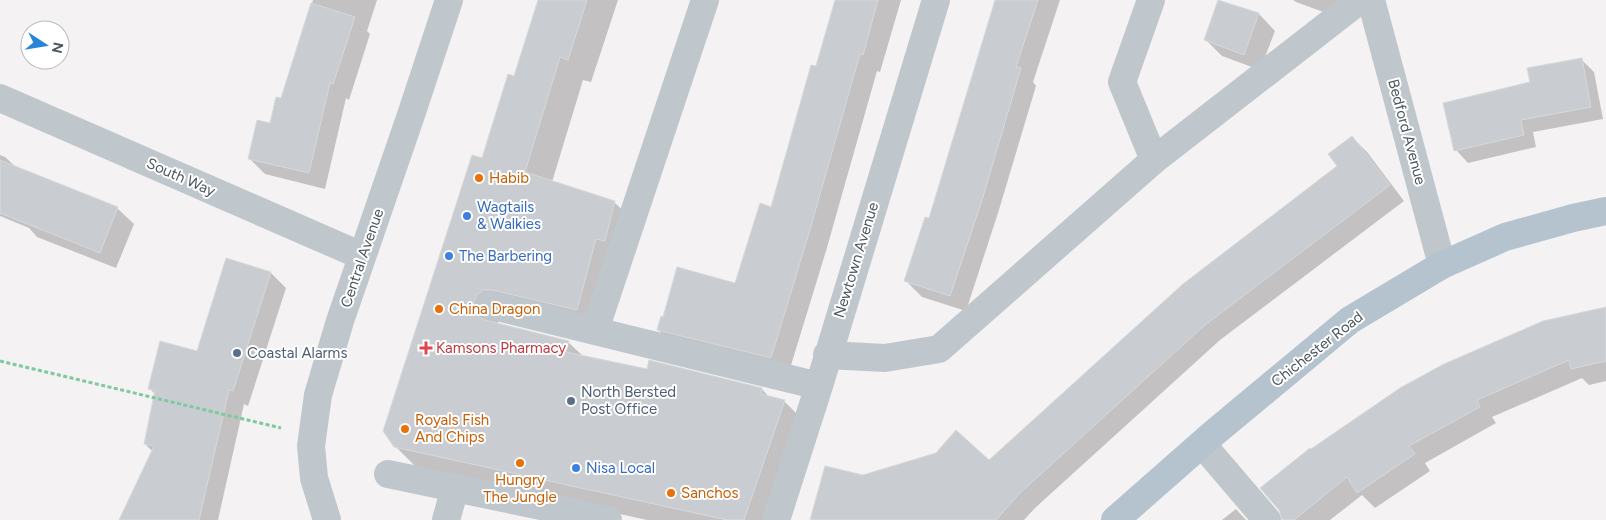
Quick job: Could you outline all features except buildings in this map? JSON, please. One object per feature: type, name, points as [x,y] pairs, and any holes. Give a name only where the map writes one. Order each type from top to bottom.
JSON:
[{"type":"main road","name":"Chichester Road","points":[[1115,520],[1350,320],[1442,264],[1505,237],[1606,211]]},
{"type":"street","name":"Central Avenue","points":[[327,520],[314,478],[311,446],[318,395],[340,321],[449,0]]},
{"type":"street","points":[[595,330],[705,0]]},
{"type":"street","name":"Newtown Avenue","points":[[776,520],[936,0]]},
{"type":"street","points":[[1151,0],[1122,82],[1154,160]]},
{"type":"street","points":[[827,355],[885,358],[939,349],[1154,160],[1360,0]]},
{"type":"street","name":"Bedford Avenue","points":[[1371,0],[1442,264]]},
{"type":"street","name":"South Way","points":[[0,98],[362,256]]},
{"type":"street","points":[[489,305],[818,386]]},
{"type":"street","points":[[1202,444],[1267,520]]},
{"type":"street","points":[[388,474],[608,520]]},
{"type":"street","points":[[446,520],[455,488]]},
{"type":"path","points":[[0,362],[269,426],[313,434]]},
{"type":"place","name":"Habib","points":[[479,178]]},
{"type":"place","name":"Wagtails & Walkies","points":[[467,216]]},
{"type":"place","name":"The Barbering","points":[[449,256]]},
{"type":"place","name":"China Dragon","points":[[439,309]]},
{"type":"place","name":"Kamsons Pharmacy","points":[[426,348]]},
{"type":"place","name":"Coastal Alarms","points":[[237,353]]},
{"type":"place","name":"North Bersted Post Office","points":[[571,401]]},
{"type":"place","name":"Royals Fish And Chips","points":[[405,429]]},
{"type":"place","name":"Hungry The Jungle","points":[[520,463]]},
{"type":"place","name":"Nisa Local","points":[[576,468]]},
{"type":"place","name":"Sanchos","points":[[671,493]]}]
